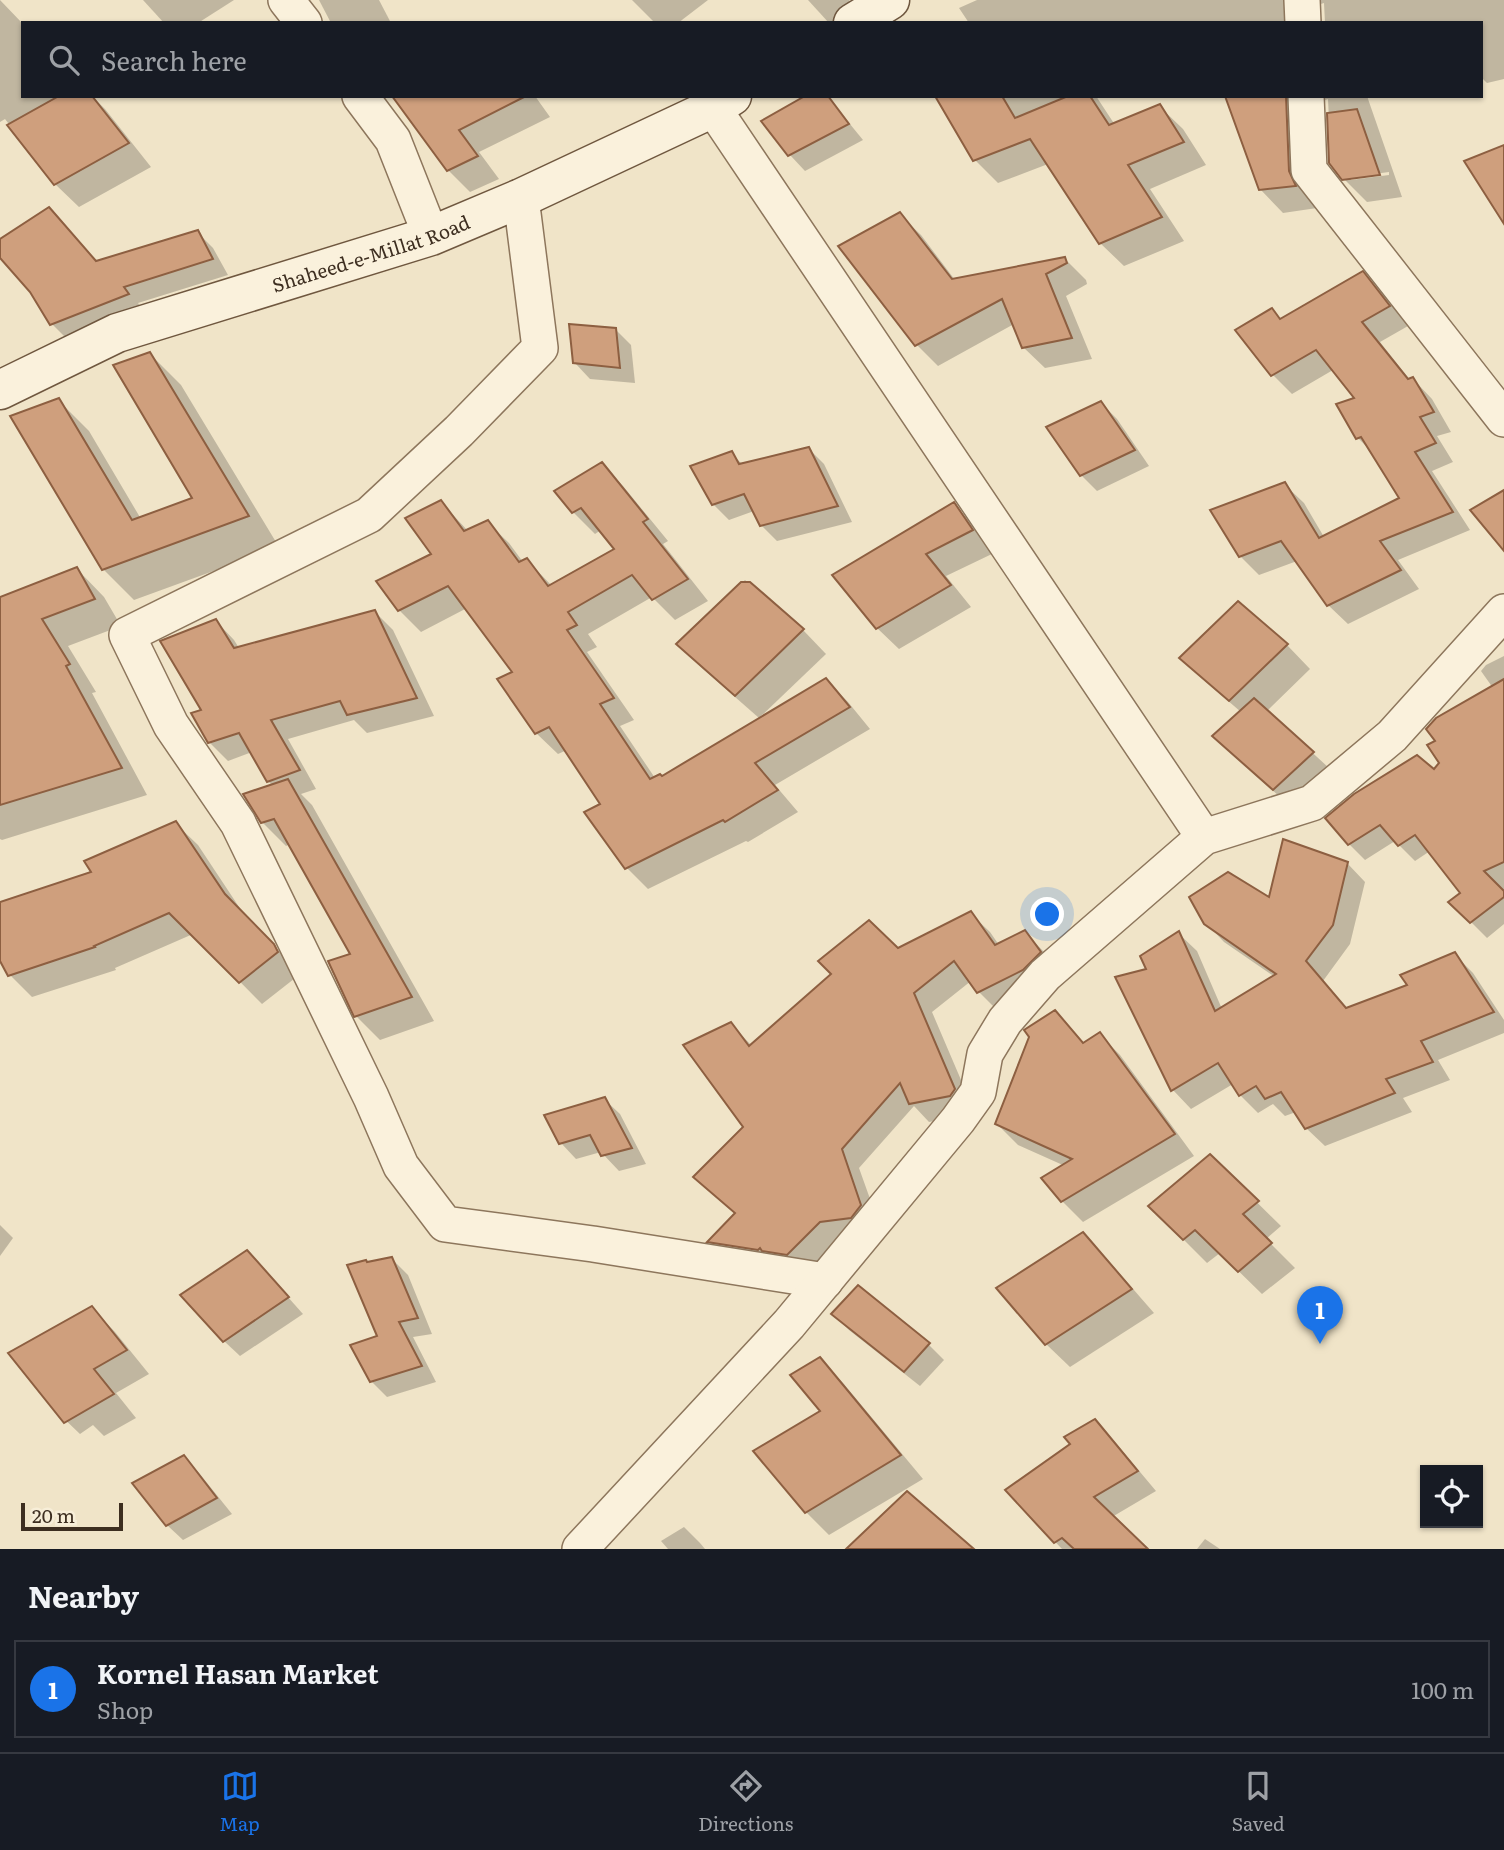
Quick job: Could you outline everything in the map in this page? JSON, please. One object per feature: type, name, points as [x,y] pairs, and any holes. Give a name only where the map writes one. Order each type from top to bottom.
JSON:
[{"type":"main road","name":"Shaheed-e-Millat Road","points":[[0,390],[117,333],[431,236],[521,198],[722,102]]},
{"type":"street","points":[[286,0],[302,21]]},
{"type":"street","points":[[1302,0],[1303,21]]},
{"type":"street","points":[[362,98],[393,140],[431,236]]},
{"type":"street","points":[[1306,98],[1309,170],[1504,419]]},
{"type":"street","points":[[722,102],[1204,837]]},
{"type":"street","points":[[521,198],[540,348],[459,430],[369,514],[127,635],[171,725],[238,823],[401,1167],[444,1224],[593,1244],[825,1281]]},
{"type":"street","points":[[580,1549],[789,1324],[958,1120],[978,1092],[985,1054],[1004,1021],[1045,975],[1204,837],[1312,803],[1392,736],[1504,612]]},
{"type":"building","points":[[55,98],[94,98],[129,143],[54,185],[7,125]]},
{"type":"building","points":[[393,98],[522,98],[459,130],[478,156],[447,171]]},
{"type":"building","points":[[801,98],[830,98],[849,124],[788,156],[761,121]]},
{"type":"building","points":[[936,98],[1003,98],[1015,118],[1063,98],[1091,98],[1109,125],[1160,104],[1184,142],[1128,165],[1162,217],[1099,244],[1030,139],[973,161]]},
{"type":"building","points":[[1226,98],[1286,98],[1289,171],[1296,186],[1259,190]]},
{"type":"building","points":[[1357,109],[1380,175],[1342,180],[1329,163],[1327,113]]},
{"type":"building","points":[[1504,145],[1504,224],[1464,161]]},
{"type":"building","points":[[49,207],[96,261],[198,230],[213,259],[124,287],[129,294],[50,325],[30,292],[0,258],[0,239]]},
{"type":"building","points":[[900,212],[952,279],[1065,257],[1067,263],[1046,274],[1072,338],[1022,348],[1002,299],[915,346],[838,246]]},
{"type":"building","points":[[1363,271],[1390,306],[1362,322],[1408,379],[1413,377],[1434,412],[1420,417],[1436,443],[1415,452],[1453,512],[1380,541],[1401,570],[1327,606],[1281,541],[1239,557],[1210,510],[1285,482],[1319,538],[1399,498],[1361,437],[1356,439],[1336,404],[1354,398],[1316,350],[1271,376],[1235,330],[1272,308],[1280,319]]},
{"type":"building","points":[[569,324],[616,328],[620,368],[573,363]]},
{"type":"building","points":[[150,352],[249,516],[102,570],[10,416],[59,398],[132,520],[192,498],[113,365]]},
{"type":"building","points":[[1101,401],[1135,450],[1080,476],[1046,427]]},
{"type":"building","points":[[809,447],[838,506],[760,526],[744,494],[712,505],[690,466],[732,451],[739,464]]},
{"type":"building","points":[[602,462],[648,519],[643,522],[688,579],[652,600],[632,575],[568,612],[577,625],[567,630],[614,698],[600,704],[650,779],[660,774],[662,776],[826,678],[850,707],[755,763],[778,790],[725,822],[723,820],[625,869],[584,812],[600,804],[549,727],[535,734],[497,679],[512,672],[448,586],[398,611],[376,581],[431,554],[405,518],[441,500],[464,531],[488,520],[519,562],[527,558],[548,586],[614,549],[581,508],[572,513],[554,491]]},
{"type":"building","points":[[1504,490],[1504,551],[1470,510]]},
{"type":"building","points":[[954,502],[973,530],[926,554],[951,585],[876,629],[832,575]]},
{"type":"building","points":[[77,567],[95,599],[42,619],[70,664],[66,666],[122,768],[0,805],[0,597]]},
{"type":"building","points":[[741,582],[750,582],[804,629],[735,696],[676,644]]},
{"type":"building","points":[[1238,601],[1288,644],[1229,701],[1179,658]]},
{"type":"building","points":[[375,610],[417,698],[347,715],[340,701],[271,720],[300,770],[267,782],[239,733],[208,743],[191,713],[201,710],[160,641],[216,619],[234,648]]},
{"type":"building","points":[[1504,679],[1504,862],[1484,871],[1504,891],[1504,897],[1470,923],[1448,902],[1460,893],[1415,835],[1398,846],[1380,825],[1348,845],[1325,818],[1354,794],[1417,755],[1434,769],[1439,763],[1427,745],[1435,741],[1426,729],[1436,718]]},
{"type":"building","points":[[1254,698],[1314,752],[1273,790],[1212,736]]},
{"type":"building","points":[[288,779],[412,997],[354,1017],[328,961],[350,954],[274,819],[261,823],[243,794]]},
{"type":"building","points":[[176,821],[225,894],[274,944],[278,952],[239,983],[169,913],[95,947],[8,976],[0,961],[0,902],[91,872],[84,861]]},
{"type":"building","points":[[1283,839],[1348,862],[1333,925],[1306,961],[1346,1008],[1407,985],[1400,975],[1455,952],[1494,1012],[1421,1041],[1433,1062],[1386,1079],[1395,1093],[1305,1129],[1281,1092],[1265,1099],[1256,1086],[1239,1096],[1218,1063],[1171,1091],[1115,977],[1146,969],[1140,956],[1179,931],[1215,1011],[1276,974],[1204,924],[1189,897],[1228,872],[1269,897]]},
{"type":"building","points":[[971,911],[995,945],[1025,930],[1041,952],[1023,970],[977,993],[954,961],[914,993],[955,1089],[950,1096],[909,1104],[900,1083],[842,1149],[861,1205],[851,1218],[820,1222],[787,1255],[762,1251],[760,1248],[758,1250],[707,1242],[735,1213],[693,1177],[743,1127],[683,1045],[731,1022],[749,1046],[831,974],[818,961],[869,920],[898,948]]},
{"type":"building","points":[[1055,1010],[1083,1043],[1100,1032],[1175,1134],[1061,1202],[1041,1178],[1072,1159],[995,1124],[1029,1037],[1024,1030]]},
{"type":"building","points":[[605,1097],[632,1148],[601,1156],[590,1135],[559,1144],[544,1115]]},
{"type":"building","points":[[1210,1154],[1259,1201],[1243,1214],[1272,1243],[1238,1272],[1195,1230],[1183,1240],[1148,1206]]},
{"type":"building","points":[[1083,1232],[1132,1289],[1045,1345],[996,1288]]},
{"type":"building","points":[[247,1250],[289,1297],[223,1342],[180,1295]]},
{"type":"building","points":[[392,1257],[418,1318],[399,1322],[422,1366],[370,1382],[350,1345],[377,1336],[347,1265]]},
{"type":"building","points":[[858,1285],[930,1343],[904,1372],[831,1314]]},
{"type":"building","points":[[92,1306],[127,1350],[94,1369],[114,1394],[64,1423],[8,1353]]},
{"type":"building","points":[[820,1357],[901,1455],[805,1513],[753,1451],[820,1411],[790,1375]]},
{"type":"building","points":[[1095,1419],[1138,1471],[1094,1497],[1148,1549],[1074,1549],[1062,1538],[1054,1543],[1005,1490],[1070,1444],[1064,1437]]},
{"type":"building","points":[[184,1455],[217,1498],[166,1526],[132,1483]]},
{"type":"building","points":[[907,1491],[974,1549],[846,1549]]},
{"type":"place","name":"Kornel Hasan Market","points":[[1320,1344]]}]
